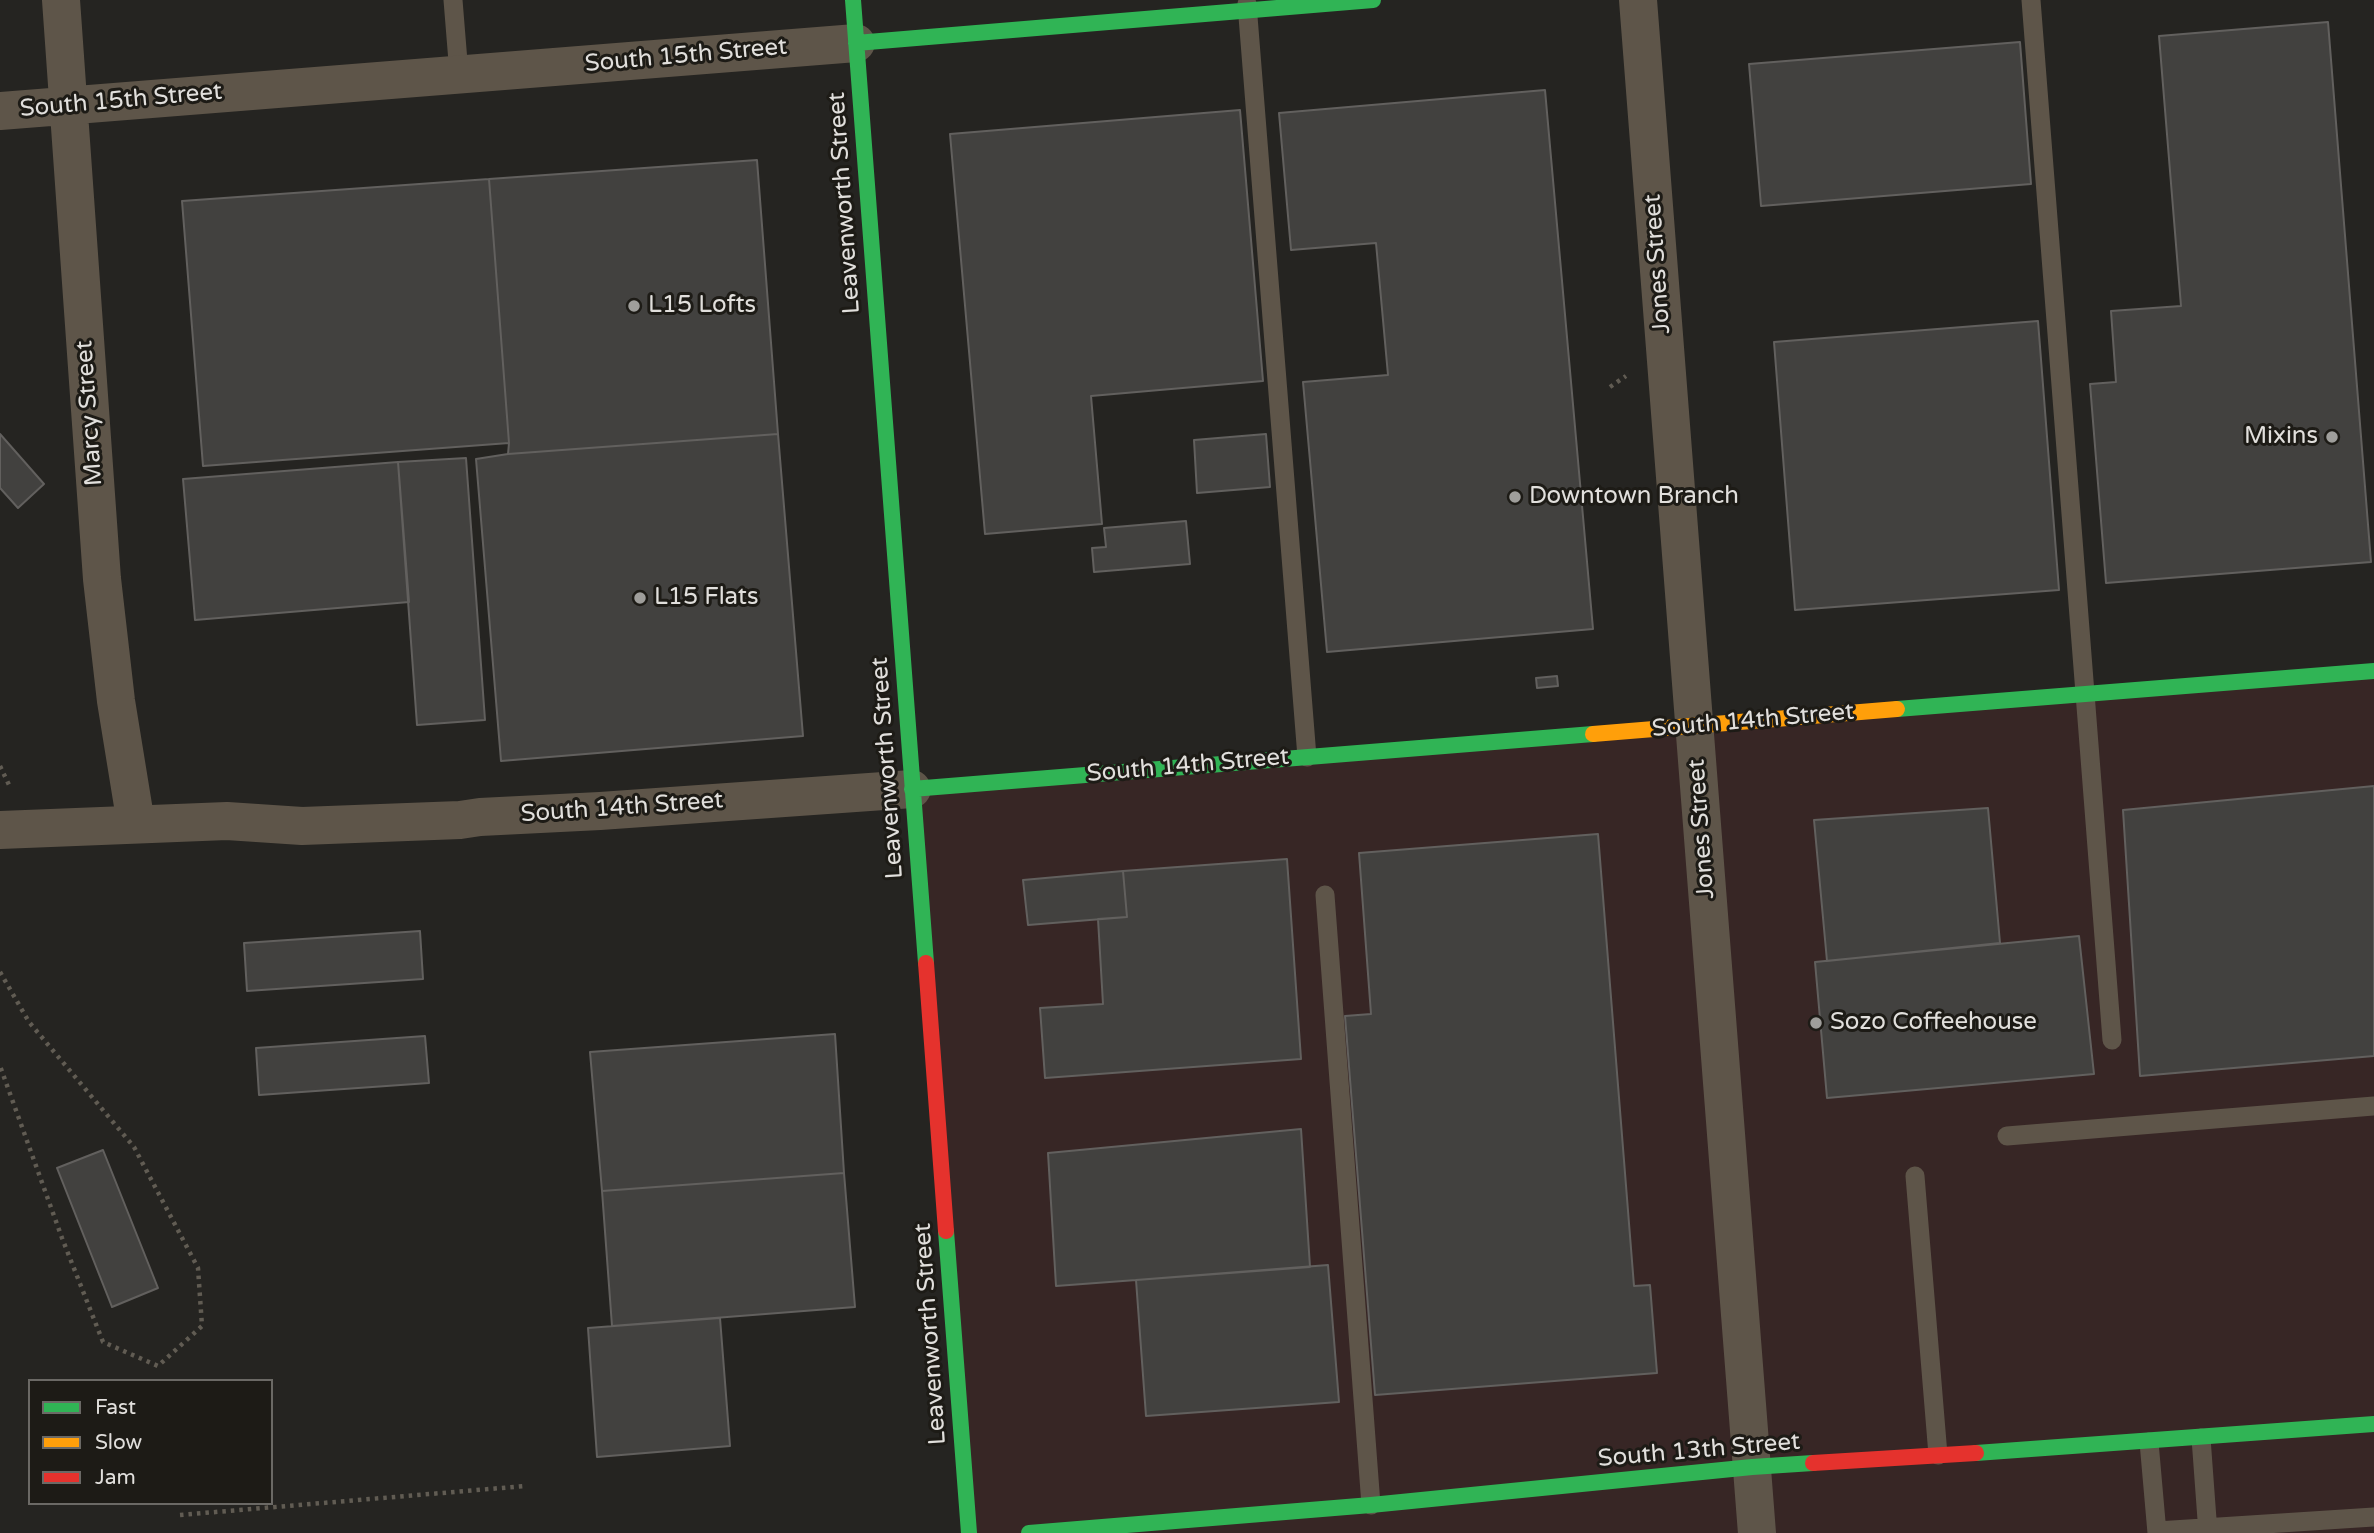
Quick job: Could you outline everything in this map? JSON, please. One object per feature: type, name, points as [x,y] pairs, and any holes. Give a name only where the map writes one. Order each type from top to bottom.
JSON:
[{"type":"main road","name":"Leavenworth Street","points":[[853,0],[969,1533]]},
{"type":"main road","name":"South 15th Street","points":[[856,43],[1247,5],[1373,0]]},
{"type":"main road","name":"South 14th Street","points":[[912,789],[2374,671]]},
{"type":"main road","name":"South 13th Street","points":[[1029,1533],[1371,1506],[1752,1467],[2149,1442],[2374,1424]]},
{"type":"street","name":"Marcy Street","points":[[61,0],[102,579],[116,701],[136,824]]},
{"type":"street","name":"Jones Street","points":[[1638,0],[1757,1533]]},
{"type":"street","name":"South 15th Street","points":[[0,111],[856,43]]},
{"type":"street","name":"South 14th Street","points":[[0,830],[227,821],[302,826],[460,820],[912,789]]},
{"type":"lane","points":[[453,0],[459,74]]},
{"type":"lane","points":[[2031,0],[2112,1040]]},
{"type":"lane","points":[[1247,5],[1307,757]]},
{"type":"lane","points":[[1325,895],[1371,1506]]},
{"type":"lane","points":[[2007,1136],[2374,1106]]},
{"type":"lane","points":[[1915,1176],[1938,1455]]},
{"type":"lane","points":[[2201,1438],[2208,1531]]},
{"type":"lane","points":[[2149,1442],[2157,1532],[2308,1527],[2368,1522]]},
{"type":"path","points":[[0,972],[29,1022],[134,1147],[198,1268],[202,1326],[158,1366],[103,1342],[0,1066]]},
{"type":"path","points":[[180,1515],[525,1486]]},
{"type":"shaded area","points":[[2374,671],[2374,1533],[969,1533],[912,789]]},
{"type":"building","points":[[2328,22],[2371,562],[2106,583],[2090,384],[2116,382],[2111,311],[2181,306],[2159,36]]},
{"type":"building","points":[[2020,42],[2031,184],[1761,206],[1749,64]]},
{"type":"building","points":[[1545,90],[1593,629],[1327,652],[1303,382],[1388,375],[1376,243],[1291,250],[1279,113]]},
{"type":"building","points":[[1240,110],[1263,381],[1091,396],[1102,524],[985,534],[950,134]]},
{"type":"building","name":"L15 Lofts","points":[[757,160],[778,434],[508,454],[489,179]]},
{"type":"building","points":[[489,179],[509,443],[203,466],[182,201]]},
{"type":"building","points":[[2038,321],[2059,590],[1795,610],[1774,342]]},
{"type":"building","points":[[0,434],[44,484],[18,508],[0,488]]},
{"type":"building","name":"L15 Flats","points":[[778,434],[803,736],[501,761],[476,459],[508,454]]},
{"type":"building","points":[[1266,434],[1270,487],[1197,493],[1194,440]]},
{"type":"building","points":[[466,458],[485,720],[417,725],[398,462]]},
{"type":"building","points":[[398,462],[409,602],[195,620],[183,479]]},
{"type":"building","points":[[1186,521],[1190,564],[1094,572],[1092,548],[1106,547],[1104,528]]},
{"type":"building","points":[[1557,676],[1558,686],[1537,688],[1536,678]]},
{"type":"building","points":[[2374,786],[2374,1056],[2140,1076],[2123,810]]},
{"type":"building","points":[[1988,808],[2000,943],[1827,961],[1814,820]]},
{"type":"building","points":[[1598,834],[1634,1286],[1650,1285],[1657,1373],[1375,1395],[1345,1016],[1371,1014],[1359,853]]},
{"type":"building","points":[[1287,859],[1301,1059],[1045,1078],[1040,1008],[1103,1004],[1098,919],[1127,917],[1123,871]]},
{"type":"building","points":[[1123,871],[1127,917],[1028,925],[1023,880]]},
{"type":"building","points":[[420,931],[423,979],[247,991],[244,943]]},
{"type":"building","points":[[2079,936],[2094,1074],[1827,1098],[1815,962]]},
{"type":"building","points":[[835,1034],[844,1173],[602,1191],[590,1052]]},
{"type":"building","points":[[425,1036],[429,1083],[259,1095],[256,1048]]},
{"type":"building","points":[[1301,1129],[1310,1267],[1056,1286],[1048,1153]]},
{"type":"building","points":[[103,1150],[158,1288],[112,1307],[57,1168]]},
{"type":"building","points":[[844,1173],[855,1307],[612,1326],[602,1191]]},
{"type":"building","points":[[1328,1265],[1339,1402],[1146,1416],[1136,1280]]},
{"type":"building","points":[[720,1318],[730,1446],[597,1457],[588,1328]]},
{"type":"traffic: fast","points":[[853,0],[926,963]]},
{"type":"traffic: fast","points":[[856,43],[1373,0]]},
{"type":"traffic: fast","points":[[1897,709],[2374,671]]},
{"type":"traffic: fast","points":[[912,789],[1593,734]]},
{"type":"traffic: fast","points":[[946,1231],[969,1533]]},
{"type":"traffic: fast","points":[[1976,1453],[2374,1424]]},
{"type":"traffic: fast","points":[[1029,1533],[1371,1505],[1813,1463]]},
{"type":"traffic: slow","points":[[1593,734],[1897,709]]},
{"type":"traffic: jam","points":[[926,963],[946,1231]]},
{"type":"traffic: jam","points":[[1813,1463],[1976,1453]]},
{"type":"place","name":"L15 Lofts","points":[[634,306]]},
{"type":"place","name":"Mixins","points":[[2332,437]]},
{"type":"place","name":"Downtown Branch","points":[[1515,497]]},
{"type":"place","name":"L15 Flats","points":[[640,598]]},
{"type":"place","name":"Sozo Coffeehouse","points":[[1816,1023]]}]
